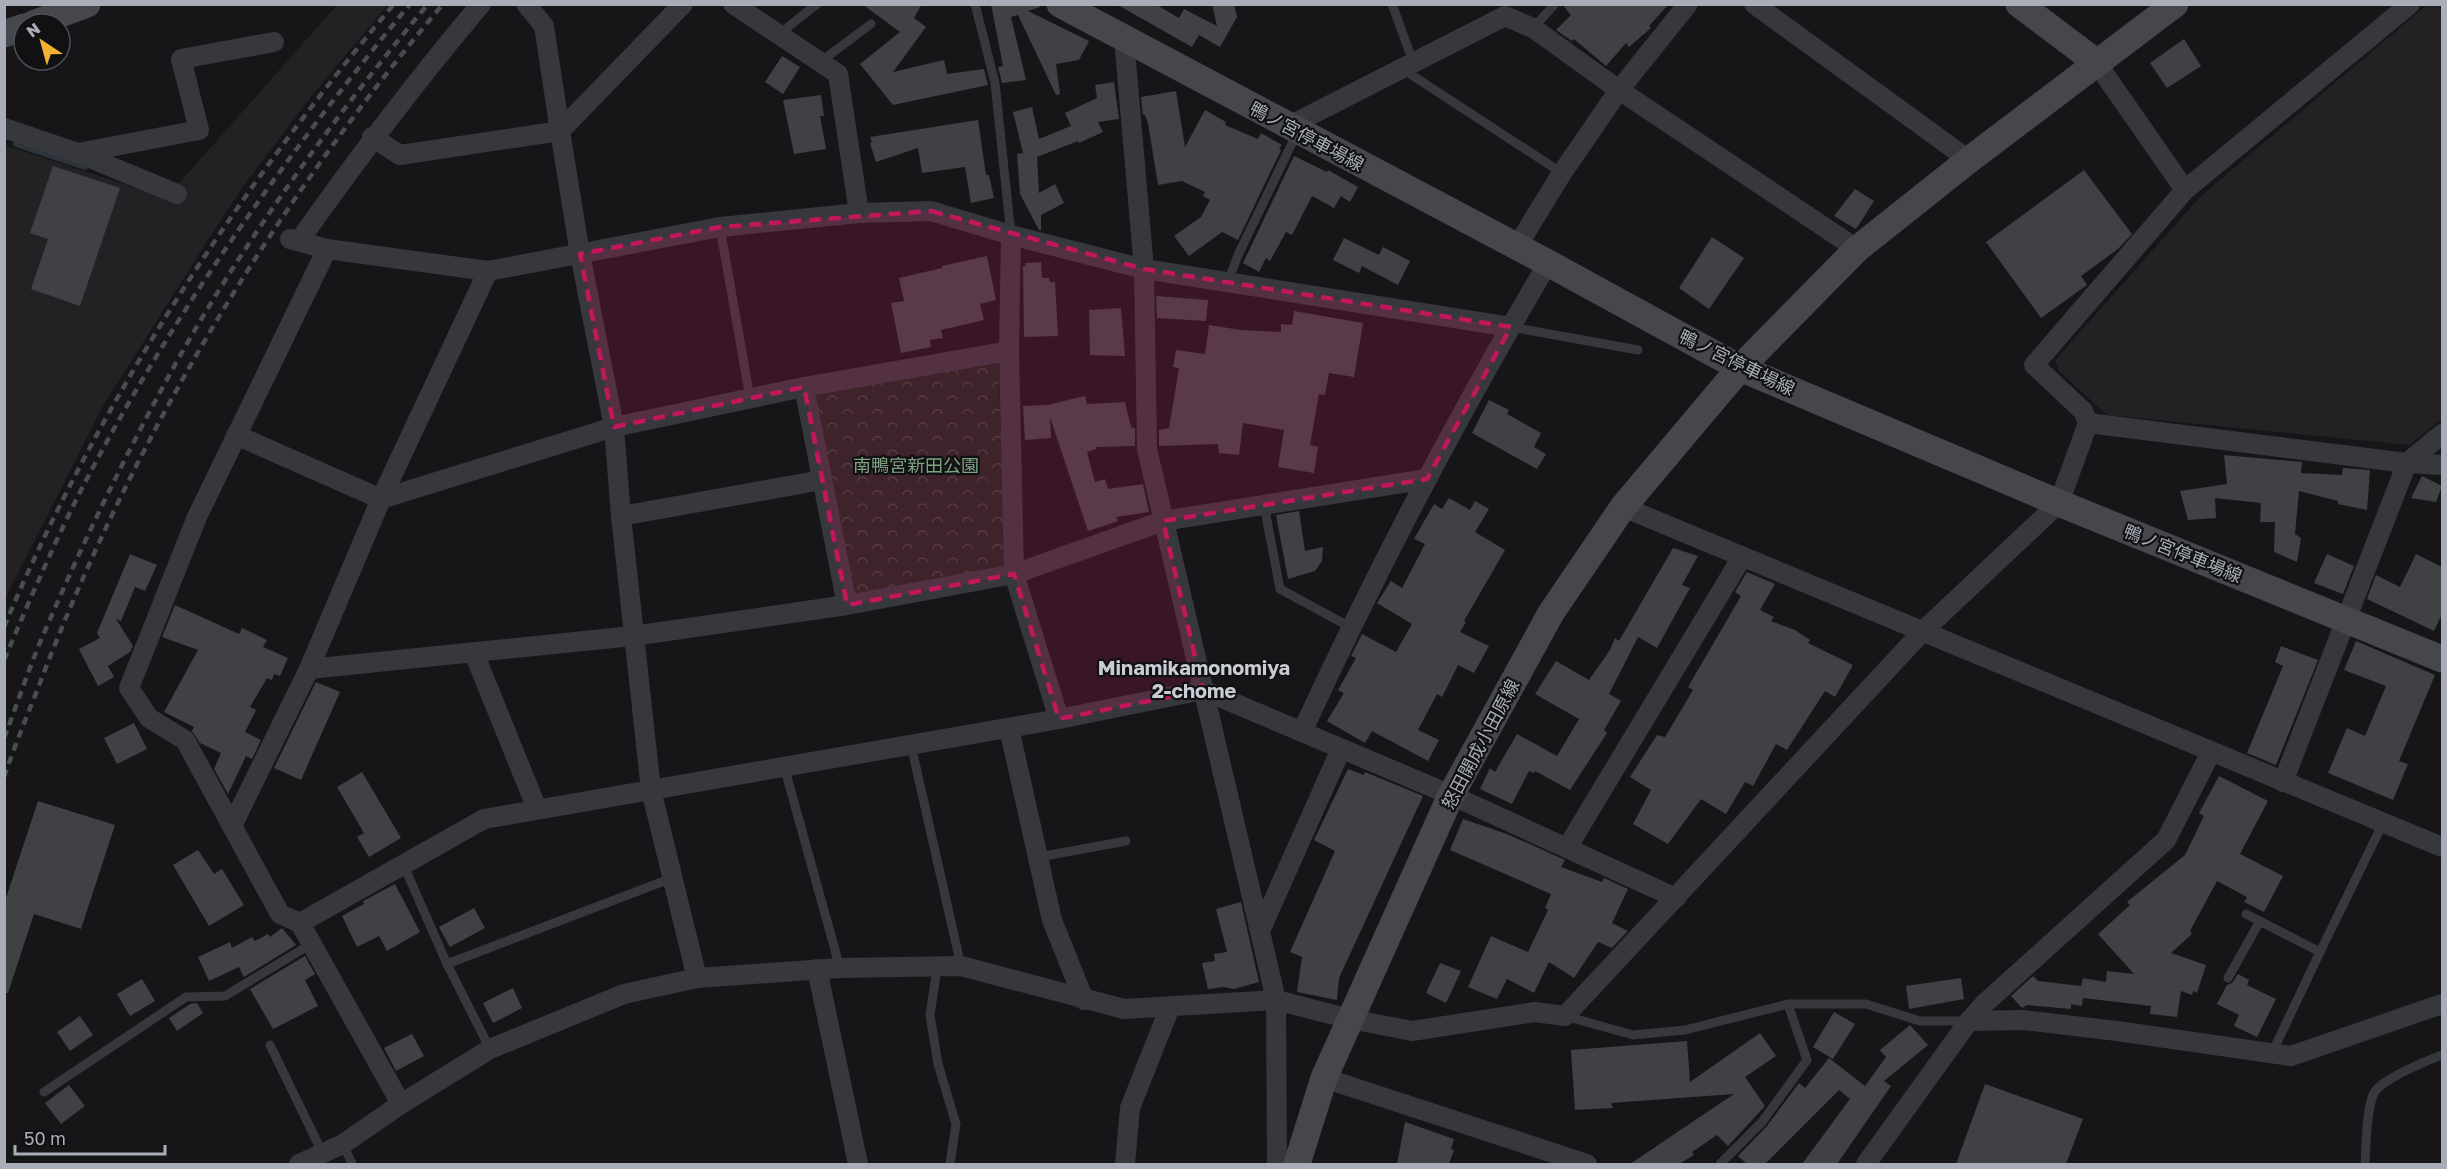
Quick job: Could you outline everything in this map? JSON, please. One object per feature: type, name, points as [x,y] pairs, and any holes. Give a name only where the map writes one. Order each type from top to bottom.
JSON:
[{"type":"main road","points":[[65,12],[87,4]]},
{"type":"main road","points":[[2019,4],[2096,62]]},
{"type":"main road","name":"怒田開成小田原線","points":[[1297,1164],[1324,1078],[1450,795],[1551,613],[1623,507],[1740,368],[1857,249],[1968,160],[2175,4]]},
{"type":"main road","name":"鴨ノ宮停車場線","points":[[1069,6],[1124,38],[1548,263],[1740,368],[2442,659]]},
{"type":"street","points":[[481,4],[425,70],[294,240],[327,249],[488,271],[720,227],[860,213],[931,211],[1011,235],[1144,269],[1227,284],[1511,327]]},
{"type":"street","points":[[526,4],[544,26],[580,254],[614,427],[633,636],[651,790],[697,978]]},
{"type":"street","points":[[372,137],[400,155],[560,131],[683,4]]},
{"type":"street","points":[[732,4],[838,74],[860,213]]},
{"type":"street","points":[[1516,248],[1562,173],[1619,90],[1688,4]]},
{"type":"street","points":[[1754,4],[1968,160]]},
{"type":"street","points":[[298,1164],[343,1144],[401,1104],[490,1049],[624,994],[697,978],[817,969],[961,966],[1124,1009],[1276,1000],[1350,1019],[1412,1031],[1535,1012],[1565,1016],[1922,632],[2059,502],[2088,423],[2083,411],[2034,365],[2185,190],[2410,4]]},
{"type":"street","points":[[1293,129],[1503,10],[1533,28],[1619,90],[1857,249]]},
{"type":"street","points":[[1124,38],[1144,269],[1147,449],[1276,1000],[1277,1164]]},
{"type":"street","points":[[78,153],[199,130],[181,58],[274,42]]},
{"type":"street","points":[[2096,62],[2185,190]]},
{"type":"street","points":[[4,128],[78,153],[177,194]]},
{"type":"street","points":[[1011,235],[1009,351],[1014,574],[1059,719]]},
{"type":"street","points":[[327,249],[197,517],[129,688],[149,718],[185,740],[280,914],[300,923],[401,1104]]},
{"type":"street","points":[[1302,732],[1350,627],[1427,479],[1548,263]]},
{"type":"street","points":[[232,826],[309,669],[381,499],[488,271]]},
{"type":"street","points":[[236,435],[381,499],[614,427],[804,387],[1009,351]]},
{"type":"street","points":[[804,387],[847,605]]},
{"type":"street","points":[[2088,423],[2407,463],[2442,465]]},
{"type":"street","points":[[2283,782],[2407,463],[2442,434]]},
{"type":"street","points":[[309,669],[633,636],[847,605],[1014,574],[1163,521],[1427,479]]},
{"type":"street","points":[[621,516],[822,480]]},
{"type":"street","points":[[1623,507],[2442,847]]},
{"type":"street","points":[[1567,848],[1742,557]]},
{"type":"street","points":[[474,653],[537,809]]},
{"type":"street","points":[[300,923],[484,819],[1009,728],[1203,690],[1450,795],[1676,898]]},
{"type":"street","points":[[1009,728],[1052,920],[1084,1000]]},
{"type":"street","points":[[1260,931],[1341,749]]},
{"type":"street","points":[[1866,1164],[1969,1021],[1984,1004],[2166,840],[2211,752]]},
{"type":"street","points":[[817,969],[858,1164]]},
{"type":"street","points":[[1969,1021],[2023,1020],[2291,1056],[2442,1004]]},
{"type":"street","points":[[1125,1164],[1130,1108],[1170,1007]]},
{"type":"street","points":[[1324,1078],[1587,1164]]},
{"type":"lane","points":[[778,35],[817,4]]},
{"type":"lane","points":[[975,4],[995,83],[1011,235]]},
{"type":"lane","points":[[1392,4],[1407,65],[1562,173]]},
{"type":"lane","points":[[1533,28],[1555,4]]},
{"type":"lane","points":[[820,62],[870,24]]},
{"type":"lane","points":[[1227,284],[1293,129]]},
{"type":"lane","points":[[720,227],[750,398]]},
{"type":"lane","points":[[1511,327],[1638,350]]},
{"type":"lane","points":[[1264,505],[1280,589],[1350,627]]},
{"type":"lane","points":[[911,745],[961,966]]},
{"type":"lane","points":[[784,766],[840,968]]},
{"type":"lane","points":[[2272,1053],[2383,823]]},
{"type":"lane","points":[[1039,857],[1126,841]]},
{"type":"lane","points":[[404,866],[447,963],[490,1049]]},
{"type":"lane","points":[[447,963],[672,878]]},
{"type":"lane","points":[[2246,914],[2320,952]]},
{"type":"lane","points":[[2229,978],[2260,921]]},
{"type":"lane","points":[[44,1092],[186,997],[225,996],[311,944]]},
{"type":"lane","points":[[937,968],[930,1015],[938,1064],[956,1124],[950,1164]]},
{"type":"lane","points":[[1720,1164],[1762,1122],[1807,1060],[1788,1004]]},
{"type":"lane","points":[[1565,1016],[1634,1035],[1685,1030],[1788,1004],[1866,1004],[1920,1021],[1969,1021]]},
{"type":"lane","points":[[270,1044],[323,1154]]},
{"type":"lane","points":[[2365,1164],[2370,1107],[2375,1091],[2404,1072],[2442,1055]]},
{"type":"lane","points":[[343,1144],[352,1164]]},
{"type":"highlighted area","points":[[931,211],[1144,269],[1511,327],[1427,479],[1163,521],[1203,690],[1059,719],[1014,574],[847,605],[804,387],[614,427],[580,254],[720,227]]},
{"type":"shaded area","points":[[337,5],[388,5],[313,94],[247,181],[211,235],[103,406],[5,599],[5,145],[166,198]]},
{"type":"shaded area","points":[[2427,5],[2438,6],[2442,11],[2442,419],[2409,445],[2107,415],[2059,371],[2055,360],[2200,197]]},
{"type":"green space","name":"南鴨宮新田公園","points":[[998,361],[1006,567],[853,595],[815,393]]},
{"type":"building","points":[[862,4],[922,4],[914,18],[926,27],[893,72],[944,60],[947,74],[984,69],[988,85],[893,105],[860,64],[900,32]]},
{"type":"building","points":[[991,4],[1040,4],[1040,7],[1028,11],[1089,41],[1079,60],[1056,64],[1060,94],[1056,95],[1018,15],[1011,17],[1026,80],[1002,83],[998,67],[1003,66]]},
{"type":"building","points":[[1116,4],[1155,4],[1179,18],[1184,9],[1217,26],[1212,4],[1234,4],[1237,17],[1220,47],[1199,35],[1192,47]]},
{"type":"building","points":[[1562,4],[1669,4],[1649,26],[1651,28],[1629,47],[1626,43],[1606,66],[1574,39],[1572,41],[1556,30],[1571,15]]},
{"type":"building","points":[[2184,39],[2201,66],[2167,88],[2150,63]]},
{"type":"building","points":[[782,56],[800,67],[783,94],[765,82]]},
{"type":"building","points":[[1114,82],[1119,119],[1098,122],[1103,132],[1037,157],[1039,193],[1055,184],[1064,203],[1041,215],[1041,230],[1039,230],[1020,194],[1017,154],[1023,153],[1013,112],[1032,107],[1039,139],[1071,126],[1065,113],[1097,98],[1095,85]]},
{"type":"building","points":[[1176,91],[1185,147],[1205,110],[1226,122],[1225,125],[1258,139],[1261,133],[1282,145],[1238,240],[1222,232],[1189,256],[1174,236],[1201,217],[1210,200],[1203,196],[1205,192],[1182,181],[1158,185],[1148,123],[1143,115],[1141,97]]},
{"type":"building","points":[[821,95],[824,116],[820,116],[826,149],[794,154],[783,100]]},
{"type":"building","points":[[978,120],[986,175],[989,175],[994,198],[971,203],[965,167],[922,173],[918,148],[876,162],[870,143],[872,142],[870,137]]},
{"type":"building","points":[[1294,156],[1327,172],[1328,170],[1358,187],[1350,202],[1341,196],[1334,208],[1312,196],[1292,235],[1286,232],[1270,261],[1266,258],[1259,272],[1243,263]]},
{"type":"building","points":[[53,166],[120,188],[80,306],[31,289],[48,239],[30,233]]},
{"type":"building","points":[[2084,170],[2132,234],[2118,249],[2081,276],[2087,285],[2041,318],[1986,242]]},
{"type":"building","points":[[1855,189],[1874,201],[1856,229],[1834,216]]},
{"type":"building","points":[[1712,237],[1744,258],[1709,309],[1679,288]]},
{"type":"building","points":[[1344,238],[1379,255],[1383,247],[1410,261],[1398,285],[1362,266],[1359,273],[1333,260]]},
{"type":"building","points":[[987,256],[996,300],[980,304],[984,320],[941,330],[943,338],[930,340],[931,347],[901,353],[891,303],[904,301],[899,278]]},
{"type":"building","points":[[1041,262],[1042,278],[1049,278],[1050,282],[1055,282],[1058,336],[1024,337],[1023,266],[1026,266],[1025,263]]},
{"type":"building","points":[[1156,296],[1208,300],[1206,321],[1157,318]]},
{"type":"building","points":[[1121,308],[1125,356],[1090,355],[1089,310]]},
{"type":"building","points":[[1294,311],[1363,323],[1354,377],[1329,373],[1325,395],[1319,394],[1310,445],[1318,447],[1314,473],[1278,467],[1284,430],[1243,423],[1239,455],[1219,453],[1218,444],[1159,446],[1159,430],[1169,428],[1179,368],[1173,367],[1176,350],[1205,354],[1209,325],[1241,330],[1281,332],[1281,324],[1292,325]]},
{"type":"building","points":[[1085,396],[1087,404],[1125,402],[1130,423],[1132,428],[1135,428],[1135,446],[1096,447],[1087,452],[1095,482],[1105,479],[1108,489],[1143,484],[1149,512],[1116,517],[1118,521],[1088,531],[1050,417],[1051,438],[1025,440],[1023,406],[1047,405]]},
{"type":"building","points":[[1489,400],[1509,410],[1507,414],[1541,433],[1534,447],[1546,454],[1537,469],[1472,433]]},
{"type":"building","points":[[2224,455],[2302,462],[2301,473],[2342,475],[2343,468],[2370,470],[2367,510],[2338,504],[2338,501],[2299,491],[2295,534],[2301,538],[2297,562],[2274,552],[2275,522],[2260,522],[2261,503],[2215,498],[2216,518],[2188,520],[2180,491],[2227,484]]},
{"type":"building","points":[[2422,476],[2442,486],[2436,502],[2411,498]]},
{"type":"building","points":[[1449,498],[1470,510],[1475,501],[1489,509],[1475,532],[1505,550],[1460,632],[1489,646],[1474,673],[1458,665],[1442,697],[1437,694],[1418,730],[1439,740],[1428,761],[1372,731],[1365,743],[1327,721],[1344,693],[1338,690],[1356,658],[1351,656],[1362,634],[1396,652],[1412,624],[1377,603],[1391,581],[1402,588],[1425,544],[1414,539],[1434,504],[1442,509]]},
{"type":"building","points":[[1299,511],[1305,551],[1323,547],[1322,561],[1315,571],[1288,579],[1276,515]]},
{"type":"building","points":[[1673,548],[1698,556],[1682,585],[1690,588],[1657,648],[1638,637],[1609,694],[1621,701],[1604,730],[1607,733],[1570,790],[1535,771],[1534,773],[1529,771],[1512,804],[1480,789],[1490,768],[1495,772],[1517,734],[1557,756],[1579,719],[1535,694],[1556,661],[1589,680],[1610,650],[1615,638],[1619,641]]},
{"type":"building","points":[[130,554],[157,565],[145,591],[135,587],[121,621],[116,619],[133,646],[130,652],[108,666],[114,677],[98,686],[79,649],[100,638],[97,633]]},
{"type":"building","points":[[2327,554],[2354,566],[2343,594],[2314,583]]},
{"type":"building","points":[[2416,554],[2442,567],[2442,614],[2434,631],[2367,599],[2376,575],[2400,587]]},
{"type":"building","points":[[1747,572],[1775,584],[1760,610],[1774,617],[1771,621],[1795,630],[1810,640],[1808,643],[1853,665],[1835,697],[1825,691],[1787,750],[1776,744],[1753,786],[1745,782],[1726,814],[1701,799],[1668,844],[1633,824],[1651,790],[1630,777],[1657,735],[1665,737],[1693,690],[1688,687],[1741,596],[1735,592]]},
{"type":"building","points":[[175,605],[239,634],[242,628],[267,640],[263,647],[288,658],[280,676],[274,674],[272,680],[267,678],[250,707],[256,710],[245,732],[261,740],[252,759],[246,756],[228,794],[214,769],[221,753],[200,743],[192,731],[194,727],[164,712],[198,650],[162,637]]},
{"type":"building","points":[[2356,641],[2435,675],[2399,761],[2408,764],[2393,800],[2328,773],[2347,728],[2365,736],[2386,686],[2344,670]]},
{"type":"building","points":[[2281,646],[2318,660],[2276,765],[2247,753],[2283,666],[2275,662]]},
{"type":"building","points":[[316,682],[340,692],[301,780],[274,768]]},
{"type":"building","points":[[134,723],[147,749],[117,764],[104,738]]},
{"type":"building","points":[[1348,769],[1364,775],[1365,772],[1423,796],[1339,978],[1337,1000],[1297,992],[1302,957],[1290,952],[1335,851],[1314,840]]},
{"type":"building","points":[[362,772],[401,838],[369,857],[357,837],[364,833],[337,787]]},
{"type":"building","points":[[2219,776],[2268,801],[2240,854],[2283,876],[2264,912],[2244,902],[2247,897],[2217,881],[2190,931],[2192,934],[2171,953],[2206,965],[2197,993],[2193,991],[2192,995],[2181,991],[2177,1017],[2150,1014],[2151,1006],[2083,998],[2082,1006],[2071,1004],[2071,1009],[2027,1005],[2022,1008],[2011,996],[2033,976],[2038,981],[2081,986],[2083,978],[2106,982],[2107,971],[2134,974],[2098,934],[2130,905],[2127,902],[2185,855],[2204,816],[2199,813]]},
{"type":"building","points":[[38,801],[115,825],[81,929],[34,914],[8,993],[4,993],[4,904]]},
{"type":"building","points":[[1463,819],[1507,834],[1565,860],[1561,867],[1602,882],[1604,878],[1628,889],[1612,923],[1628,931],[1612,948],[1598,942],[1574,978],[1549,962],[1534,993],[1507,979],[1497,999],[1468,987],[1491,936],[1528,952],[1548,910],[1545,908],[1551,894],[1450,850]]},
{"type":"building","points":[[198,850],[214,874],[222,869],[244,905],[209,926],[173,865]]},
{"type":"building","points":[[395,884],[420,932],[387,951],[379,936],[357,947],[342,916],[364,904],[363,901]]},
{"type":"building","points":[[1241,902],[1259,982],[1234,989],[1224,987],[1208,989],[1202,963],[1215,961],[1214,954],[1227,952],[1216,909]]},
{"type":"building","points":[[474,908],[485,928],[450,947],[439,927]]},
{"type":"building","points":[[282,928],[296,945],[244,977],[239,967],[209,981],[198,957],[230,942],[232,948],[252,937],[255,941],[268,934],[270,937]]},
{"type":"building","points":[[305,956],[315,974],[305,980],[318,1006],[273,1029],[250,989]]},
{"type":"building","points":[[1440,963],[1461,971],[1446,1003],[1426,993]]},
{"type":"building","points":[[2238,974],[2249,980],[2247,985],[2276,999],[2257,1037],[2234,1026],[2239,1015],[2217,1004],[2227,985],[2232,983]]},
{"type":"building","points":[[1961,978],[1964,999],[1909,1009],[1906,986]]},
{"type":"building","points":[[142,979],[155,1001],[130,1016],[117,994]]},
{"type":"building","points":[[513,988],[522,1008],[493,1023],[483,1003]]},
{"type":"building","points":[[197,1003],[203,1013],[177,1031],[169,1018],[190,1004]]},
{"type":"building","points":[[1834,1012],[1855,1024],[1833,1059],[1813,1047]]},
{"type":"building","points":[[80,1016],[93,1035],[70,1051],[57,1032]]},
{"type":"building","points":[[1910,1025],[1928,1045],[1884,1081],[1891,1086],[1837,1164],[1802,1164],[1850,1099],[1839,1090],[1765,1164],[1747,1164],[1738,1156],[1767,1126],[1799,1083],[1805,1088],[1829,1058],[1865,1086],[1886,1057],[1880,1050]]},
{"type":"building","points":[[1760,1033],[1776,1056],[1745,1077],[1765,1106],[1728,1146],[1717,1135],[1692,1152],[1694,1155],[1679,1164],[1630,1164],[1734,1094],[1611,1103],[1613,1108],[1575,1110],[1571,1050],[1687,1041],[1690,1082]]},
{"type":"building","points":[[412,1034],[424,1056],[396,1071],[384,1048]]},
{"type":"building","points":[[1985,1084],[2083,1119],[2066,1164],[1956,1164]]},
{"type":"building","points":[[69,1085],[85,1106],[61,1124],[45,1103]]},
{"type":"building","points":[[1405,1122],[1454,1139],[1451,1149],[1454,1150],[1449,1164],[1397,1164]]},
{"type":"waterway","points":[[16,144],[85,167]]},
{"type":"railway","points":[[4,627],[83,461],[176,301],[280,148],[394,4]]},
{"type":"railway","points":[[4,660],[79,494],[151,365],[231,240],[274,180],[318,120],[410,4]]},
{"type":"railway","points":[[4,738],[42,638],[91,528],[171,372],[228,276],[291,182],[358,91],[428,4]]},
{"type":"railway","points":[[4,777],[80,584],[122,495],[215,323],[267,240],[323,159],[381,80],[443,4]]},
{"type":"district","name":"Minamikamonomiya 2-chome","points":[[1194,678]]}]
